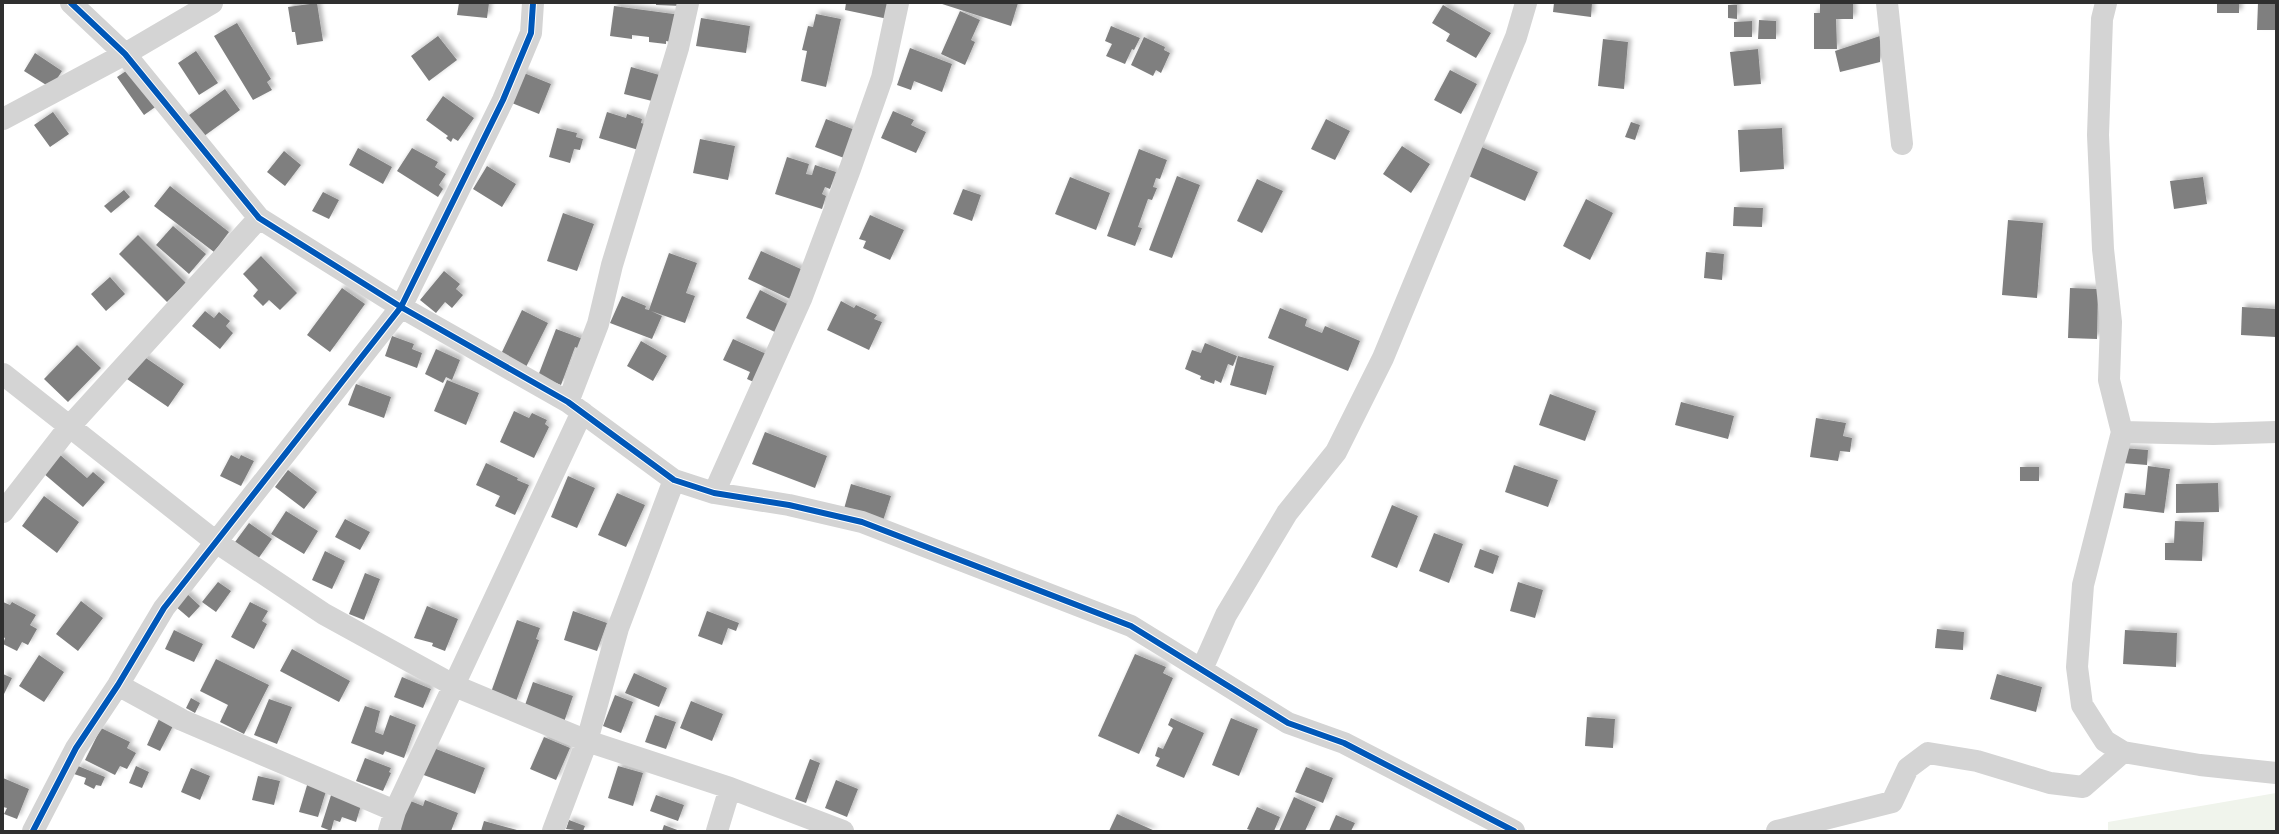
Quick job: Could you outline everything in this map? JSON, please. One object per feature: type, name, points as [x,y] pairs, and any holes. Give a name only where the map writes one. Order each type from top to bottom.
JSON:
[{"type":"street","points":[[71,3],[125,54],[259,218],[400,307],[575,407],[674,480],[714,493],[790,505],[862,522],[1131,626],[1288,722],[1344,743],[1514,831]]},
{"type":"street","points":[[3,119],[125,54],[212,3]]},
{"type":"street","points":[[33,831],[76,748],[118,685],[164,608],[400,307],[505,93],[531,33],[533,3]]},
{"type":"street","points":[[118,685],[182,720],[392,821],[455,686],[575,407],[598,324],[612,265],[678,48],[688,3]]},
{"type":"street","points":[[714,493],[801,299],[850,169],[882,78],[898,3]]},
{"type":"street","points":[[1202,669],[1226,615],[1286,513],[1336,452],[1383,358],[1516,37],[1526,3]]},
{"type":"street","points":[[1886,3],[1902,144]]},
{"type":"street","points":[[2106,3],[2102,19],[2098,135],[2103,249],[2111,322],[2109,380],[2122,432],[2083,585],[2077,667],[2082,704],[2105,741],[2123,752],[2200,765],[2276,773]]},
{"type":"street","points":[[3,512],[69,427],[259,218]]},
{"type":"street","points":[[3,374],[216,542],[324,614],[455,686],[587,741],[730,788],[843,831]]},
{"type":"street","points":[[2122,432],[2213,434],[2276,432]]},
{"type":"street","points":[[553,831],[587,741],[618,628],[674,480]]},
{"type":"street","points":[[1776,831],[1892,802],[1908,768],[1928,753],[1977,761],[2050,783],[2083,787],[2123,752]]},
{"type":"street","points":[[717,831],[730,788]]},
{"type":"shaded area","points":[[2276,793],[2276,831],[2108,831],[2108,822]]},
{"type":"building","points":[[317,3],[323,41],[297,45],[295,32],[292,32],[288,7]]},
{"type":"building","points":[[459,3],[489,3],[487,18],[457,15]]},
{"type":"building","points":[[656,3],[682,3],[682,6],[656,5]]},
{"type":"building","points":[[846,3],[891,3],[888,19],[845,10]]},
{"type":"building","points":[[939,3],[1018,3],[1011,26]]},
{"type":"building","points":[[1554,3],[1592,3],[1591,17],[1553,12]]},
{"type":"building","points":[[1820,3],[1853,3],[1853,19],[1836,19],[1837,49],[1814,49],[1814,13],[1820,13]]},
{"type":"building","points":[[2217,3],[2239,3],[2239,13],[2217,13]]},
{"type":"building","points":[[2258,3],[2276,3],[2276,30],[2257,30]]},
{"type":"building","points":[[1443,5],[1491,33],[1476,58],[1446,41],[1450,34],[1432,23]]},
{"type":"building","points":[[1728,5],[1737,5],[1737,19],[1728,18]]},
{"type":"building","points":[[614,6],[681,15],[677,43],[666,41],[666,44],[649,42],[649,37],[632,35],[632,39],[610,36]]},
{"type":"building","points":[[960,11],[980,20],[971,40],[975,42],[965,65],[941,54]]},
{"type":"building","points":[[816,14],[841,19],[826,87],[801,81],[807,51],[802,50],[808,26],[813,27]]},
{"type":"building","points":[[701,18],[750,26],[746,53],[696,46]]},
{"type":"building","points":[[1759,20],[1776,21],[1776,39],[1758,39]]},
{"type":"building","points":[[1752,21],[1752,37],[1734,37],[1734,22]]},
{"type":"building","points":[[237,23],[271,79],[267,82],[272,90],[253,100],[214,36]]},
{"type":"building","points":[[1111,26],[1140,38],[1134,50],[1132,49],[1125,64],[1106,56],[1112,44],[1105,41]]},
{"type":"building","points":[[438,36],[457,60],[429,81],[411,56]]},
{"type":"building","points":[[1880,36],[1880,62],[1840,72],[1835,51]]},
{"type":"building","points":[[1144,37],[1165,47],[1164,50],[1170,53],[1161,73],[1156,70],[1153,76],[1131,65]]},
{"type":"building","points":[[1603,39],[1628,42],[1624,89],[1598,86]]},
{"type":"building","points":[[910,48],[952,64],[942,92],[914,81],[911,90],[897,85]]},
{"type":"building","points":[[1758,49],[1761,84],[1734,86],[1730,52]]},
{"type":"building","points":[[196,51],[218,83],[199,95],[178,63]]},
{"type":"building","points":[[35,53],[62,71],[51,88],[24,71]]},
{"type":"building","points":[[132,67],[158,105],[144,115],[117,77]]},
{"type":"building","points":[[631,67],[663,76],[656,102],[624,94]]},
{"type":"building","points":[[1450,70],[1477,84],[1461,114],[1434,100]]},
{"type":"building","points":[[519,71],[551,84],[539,114],[507,101]]},
{"type":"building","points":[[225,89],[240,110],[200,139],[185,118]]},
{"type":"building","points":[[443,96],[474,118],[458,141],[453,138],[451,142],[446,138],[448,136],[426,120]]},
{"type":"building","points":[[893,111],[914,120],[911,125],[926,132],[916,153],[881,138]]},
{"type":"building","points":[[53,112],[69,134],[50,147],[34,125]]},
{"type":"building","points":[[607,112],[626,118],[627,114],[642,119],[641,123],[653,126],[645,152],[599,138]]},
{"type":"building","points":[[826,119],[855,130],[844,158],[815,147]]},
{"type":"building","points":[[1326,119],[1350,131],[1335,160],[1311,149]]},
{"type":"building","points":[[1631,122],[1640,125],[1635,140],[1625,137]]},
{"type":"building","points":[[557,128],[577,133],[576,137],[583,139],[580,150],[574,149],[570,163],[549,157]]},
{"type":"building","points":[[1782,128],[1784,169],[1740,172],[1738,130]]},
{"type":"building","points":[[700,139],[735,146],[728,180],[693,173]]},
{"type":"building","points":[[1477,145],[1538,172],[1525,201],[1464,174]]},
{"type":"building","points":[[1402,146],[1430,164],[1411,193],[1383,174]]},
{"type":"building","points":[[358,148],[392,167],[383,184],[349,165]]},
{"type":"building","points":[[412,148],[438,162],[435,167],[446,174],[439,185],[443,189],[438,197],[397,171]]},
{"type":"building","points":[[1139,149],[1167,160],[1160,179],[1156,178],[1153,187],[1157,188],[1152,200],[1148,199],[1138,227],[1142,228],[1135,246],[1107,236]]},
{"type":"building","points":[[284,151],[301,165],[285,186],[267,172]]},
{"type":"building","points":[[787,157],[809,164],[806,174],[812,175],[815,165],[836,172],[830,189],[825,187],[822,194],[826,196],[822,209],[775,194]]},
{"type":"building","points":[[487,166],[516,184],[502,207],[473,189]]},
{"type":"building","points":[[1177,176],[1200,185],[1172,258],[1149,250]]},
{"type":"building","points":[[1070,177],[1110,193],[1096,230],[1055,214]]},
{"type":"building","points":[[2203,177],[2207,204],[2174,209],[2170,181]]},
{"type":"building","points":[[1257,179],[1283,191],[1262,233],[1237,221]]},
{"type":"building","points":[[170,186],[229,232],[214,252],[154,206]]},
{"type":"building","points":[[963,189],[981,195],[972,221],[953,214]]},
{"type":"building","points":[[124,190],[130,197],[111,213],[104,206]]},
{"type":"building","points":[[323,192],[339,200],[329,219],[312,211]]},
{"type":"building","points":[[1586,199],[1613,213],[1590,260],[1563,246]]},
{"type":"building","points":[[1734,207],[1763,208],[1762,227],[1733,226]]},
{"type":"building","points":[[563,213],[594,224],[577,271],[547,261]]},
{"type":"building","points":[[870,215],[904,230],[890,260],[863,248],[866,241],[859,239]]},
{"type":"building","points":[[2008,220],[2043,223],[2037,298],[2002,295]]},
{"type":"building","points":[[173,226],[206,254],[189,274],[156,245]]},
{"type":"building","points":[[138,235],[186,283],[167,302],[119,254]]},
{"type":"building","points":[[761,251],[803,270],[790,299],[748,279]]},
{"type":"building","points":[[1706,252],[1724,254],[1722,280],[1704,278]]},
{"type":"building","points":[[669,253],[697,263],[686,293],[695,296],[685,323],[651,311],[662,316],[652,339],[610,323],[622,296],[646,306],[645,309],[649,310]]},
{"type":"building","points":[[261,256],[297,293],[280,310],[269,300],[263,306],[253,296],[258,290],[243,274]]},
{"type":"building","points":[[444,271],[460,284],[456,289],[463,295],[452,308],[445,302],[436,313],[420,300]]},
{"type":"building","points":[[110,277],[125,294],[106,311],[91,294]]},
{"type":"building","points":[[342,288],[365,304],[330,352],[307,335]]},
{"type":"building","points":[[2070,288],[2098,289],[2097,339],[2068,338]]},
{"type":"building","points":[[760,290],[793,307],[779,334],[746,318]]},
{"type":"building","points":[[841,301],[854,308],[856,305],[877,315],[874,319],[882,322],[869,350],[827,330]]},
{"type":"building","points":[[2242,307],[2276,309],[2276,337],[2241,335]]},
{"type":"building","points":[[1280,308],[1307,319],[1305,326],[1322,333],[1325,326],[1360,341],[1348,371],[1268,338]]},
{"type":"building","points":[[522,310],[548,323],[526,367],[501,354]]},
{"type":"building","points":[[205,311],[214,318],[219,312],[230,321],[226,326],[233,333],[220,349],[192,326]]},
{"type":"building","points":[[556,329],[583,339],[580,349],[575,347],[561,385],[538,376]]},
{"type":"building","points":[[392,336],[414,344],[412,349],[422,353],[417,368],[385,356]]},
{"type":"building","points":[[733,339],[771,356],[758,384],[747,379],[750,372],[723,360]]},
{"type":"building","points":[[641,341],[667,356],[653,381],[627,366]]},
{"type":"building","points":[[1205,343],[1237,356],[1233,366],[1228,364],[1221,383],[1215,380],[1214,384],[1200,379],[1201,376],[1185,369],[1192,350],[1201,353]]},
{"type":"building","points":[[77,345],[101,368],[68,402],[44,379]]},
{"type":"building","points":[[436,349],[460,360],[452,380],[446,377],[443,383],[425,374]]},
{"type":"building","points":[[143,356],[184,384],[168,407],[127,379]]},
{"type":"building","points":[[1238,356],[1274,366],[1266,395],[1230,385]]},
{"type":"building","points":[[447,380],[479,393],[466,425],[434,411]]},
{"type":"building","points":[[356,384],[391,397],[384,418],[348,405]]},
{"type":"building","points":[[1550,394],[1596,411],[1585,441],[1539,425]]},
{"type":"building","points":[[1681,402],[1734,416],[1728,439],[1675,425]]},
{"type":"building","points":[[514,411],[529,418],[532,413],[547,420],[545,424],[549,427],[534,458],[500,442]]},
{"type":"building","points":[[1816,418],[1846,423],[1843,436],[1852,438],[1850,452],[1840,451],[1838,461],[1810,457]]},
{"type":"building","points":[[765,432],[827,456],[815,488],[752,464]]},
{"type":"building","points":[[2123,448],[2148,450],[2147,465],[2122,463]]},
{"type":"building","points":[[59,454],[87,478],[93,472],[105,482],[83,507],[43,473]]},
{"type":"building","points":[[231,455],[239,459],[241,455],[254,461],[241,486],[220,476]]},
{"type":"building","points":[[486,463],[518,478],[517,480],[529,485],[515,515],[495,506],[500,496],[476,485]]},
{"type":"building","points":[[1514,465],[1558,480],[1548,507],[1505,492]]},
{"type":"building","points":[[2148,466],[2170,469],[2164,513],[2123,508],[2125,493],[2145,495]]},
{"type":"building","points":[[2020,467],[2039,467],[2039,481],[2020,481]]},
{"type":"building","points":[[288,470],[317,492],[304,509],[275,487]]},
{"type":"building","points":[[568,476],[595,488],[577,528],[551,517]]},
{"type":"building","points":[[2218,483],[2219,512],[2176,513],[2176,484]]},
{"type":"building","points":[[851,484],[891,496],[881,527],[842,516]]},
{"type":"building","points":[[617,493],[645,505],[626,547],[598,535]]},
{"type":"building","points":[[44,496],[79,522],[57,553],[22,526]]},
{"type":"building","points":[[1392,505],[1418,516],[1397,568],[1371,557]]},
{"type":"building","points":[[286,511],[318,531],[304,554],[271,534]]},
{"type":"building","points":[[345,519],[370,532],[360,550],[335,537]]},
{"type":"building","points":[[2175,521],[2204,522],[2202,561],[2165,560],[2165,543],[2174,543]]},
{"type":"building","points":[[249,523],[272,539],[258,559],[235,542]]},
{"type":"building","points":[[1434,533],[1463,544],[1449,583],[1419,571]]},
{"type":"building","points":[[1480,549],[1499,556],[1493,574],[1474,567]]},
{"type":"building","points":[[325,551],[345,561],[332,589],[312,580]]},
{"type":"building","points":[[365,573],[380,579],[364,620],[349,614]]},
{"type":"building","points":[[218,582],[231,591],[216,612],[202,602]]},
{"type":"building","points":[[1518,582],[1543,590],[1535,618],[1510,611]]},
{"type":"building","points":[[186,593],[200,606],[189,618],[175,606]]},
{"type":"building","points":[[81,601],[103,618],[78,651],[56,634]]},
{"type":"building","points":[[3,602],[10,605],[12,602],[36,615],[30,625],[37,629],[28,645],[22,642],[17,651],[3,644],[5,638],[3,637]]},
{"type":"building","points":[[250,602],[268,611],[262,621],[267,624],[254,649],[231,637]]},
{"type":"building","points":[[427,606],[458,619],[445,651],[432,646],[433,643],[414,638]]},
{"type":"building","points":[[573,611],[607,623],[597,651],[564,640]]},
{"type":"building","points":[[707,611],[739,623],[736,631],[728,628],[722,645],[698,636]]},
{"type":"building","points":[[517,620],[540,628],[536,639],[539,640],[515,704],[490,695]]},
{"type":"building","points":[[1937,629],[1964,632],[1963,650],[1935,648]]},
{"type":"building","points":[[174,630],[203,644],[194,662],[165,649]]},
{"type":"building","points":[[2125,630],[2177,633],[2176,667],[2123,664]]},
{"type":"building","points":[[292,649],[350,681],[339,702],[280,671]]},
{"type":"building","points":[[1135,654],[1166,667],[1163,673],[1173,678],[1139,754],[1098,736]]},
{"type":"building","points":[[39,655],[64,672],[44,702],[19,686]]},
{"type":"building","points":[[216,659],[269,685],[244,734],[220,722],[228,705],[200,691]]},
{"type":"building","points":[[634,673],[667,688],[659,707],[625,693]]},
{"type":"building","points":[[3,674],[12,678],[3,696]]},
{"type":"building","points":[[1997,674],[2042,687],[2036,712],[1990,699]]},
{"type":"building","points":[[402,677],[431,689],[423,708],[394,697]]},
{"type":"building","points":[[533,682],[573,696],[564,722],[524,708]]},
{"type":"building","points":[[615,695],[633,702],[621,733],[603,726]]},
{"type":"building","points":[[191,698],[200,703],[195,713],[186,708]]},
{"type":"building","points":[[269,699],[292,707],[277,744],[254,735]]},
{"type":"building","points":[[691,701],[723,714],[712,741],[680,728]]},
{"type":"building","points":[[365,706],[380,711],[375,732],[383,735],[390,715],[416,725],[404,758],[385,751],[383,755],[351,743]]},
{"type":"building","points":[[655,715],[676,722],[666,749],[645,742]]},
{"type":"building","points":[[1587,717],[1615,719],[1613,748],[1585,746]]},
{"type":"building","points":[[1171,718],[1204,733],[1184,778],[1156,766],[1160,758],[1155,756],[1158,747],[1163,749],[1173,728],[1168,725]]},
{"type":"building","points":[[1231,718],[1258,729],[1239,776],[1212,765]]},
{"type":"building","points":[[159,719],[173,726],[160,751],[147,745]]},
{"type":"building","points":[[101,728],[130,742],[127,748],[136,753],[127,769],[120,766],[115,775],[85,760]]},
{"type":"building","points":[[544,737],[570,748],[556,780],[530,769]]},
{"type":"building","points":[[431,747],[485,768],[475,794],[421,774]]},
{"type":"building","points":[[365,758],[391,768],[389,772],[391,773],[383,791],[356,781]]},
{"type":"building","points":[[810,759],[820,763],[806,803],[795,799]]},
{"type":"building","points":[[78,766],[105,777],[101,786],[96,785],[94,789],[84,784],[86,778],[74,774]]},
{"type":"building","points":[[136,766],[149,772],[142,788],[129,783]]},
{"type":"building","points":[[618,766],[643,773],[633,806],[608,798]]},
{"type":"building","points":[[1306,767],[1333,778],[1323,803],[1295,792]]},
{"type":"building","points":[[191,768],[210,776],[200,800],[181,792]]},
{"type":"building","points":[[258,776],[280,781],[274,805],[252,800]]},
{"type":"building","points":[[3,778],[29,789],[17,819],[4,814],[7,808],[3,807]]},
{"type":"building","points":[[836,780],[858,789],[847,817],[825,808]]},
{"type":"building","points":[[308,782],[327,788],[318,817],[299,812]]},
{"type":"building","points":[[332,792],[362,802],[356,822],[342,817],[340,822],[334,820],[331,831],[321,827]]},
{"type":"building","points":[[656,795],[684,805],[678,821],[650,811]]},
{"type":"building","points":[[1294,797],[1316,807],[1305,831],[1279,831]]},
{"type":"building","points":[[408,800],[423,806],[425,800],[458,813],[451,831],[404,831],[397,828]]},
{"type":"building","points":[[1257,807],[1280,817],[1274,831],[1253,831],[1247,829]]},
{"type":"building","points":[[1117,814],[1155,831],[1109,831]]},
{"type":"building","points":[[1336,815],[1355,823],[1351,831],[1329,831]]},
{"type":"building","points":[[569,820],[585,826],[583,831],[566,829]]},
{"type":"building","points":[[484,821],[517,830],[481,831]]},
{"type":"building","points":[[664,825],[680,831],[662,831]]},
{"type":"cycle path","points":[[71,3],[125,54],[259,218],[401,307],[568,402],[674,480],[714,493],[789,505],[862,522],[1131,626],[1288,723],[1344,743],[1514,831]]},
{"type":"cycle path","points":[[33,831],[76,748],[118,685],[164,608],[401,307],[503,100],[531,33],[533,3]]}]
